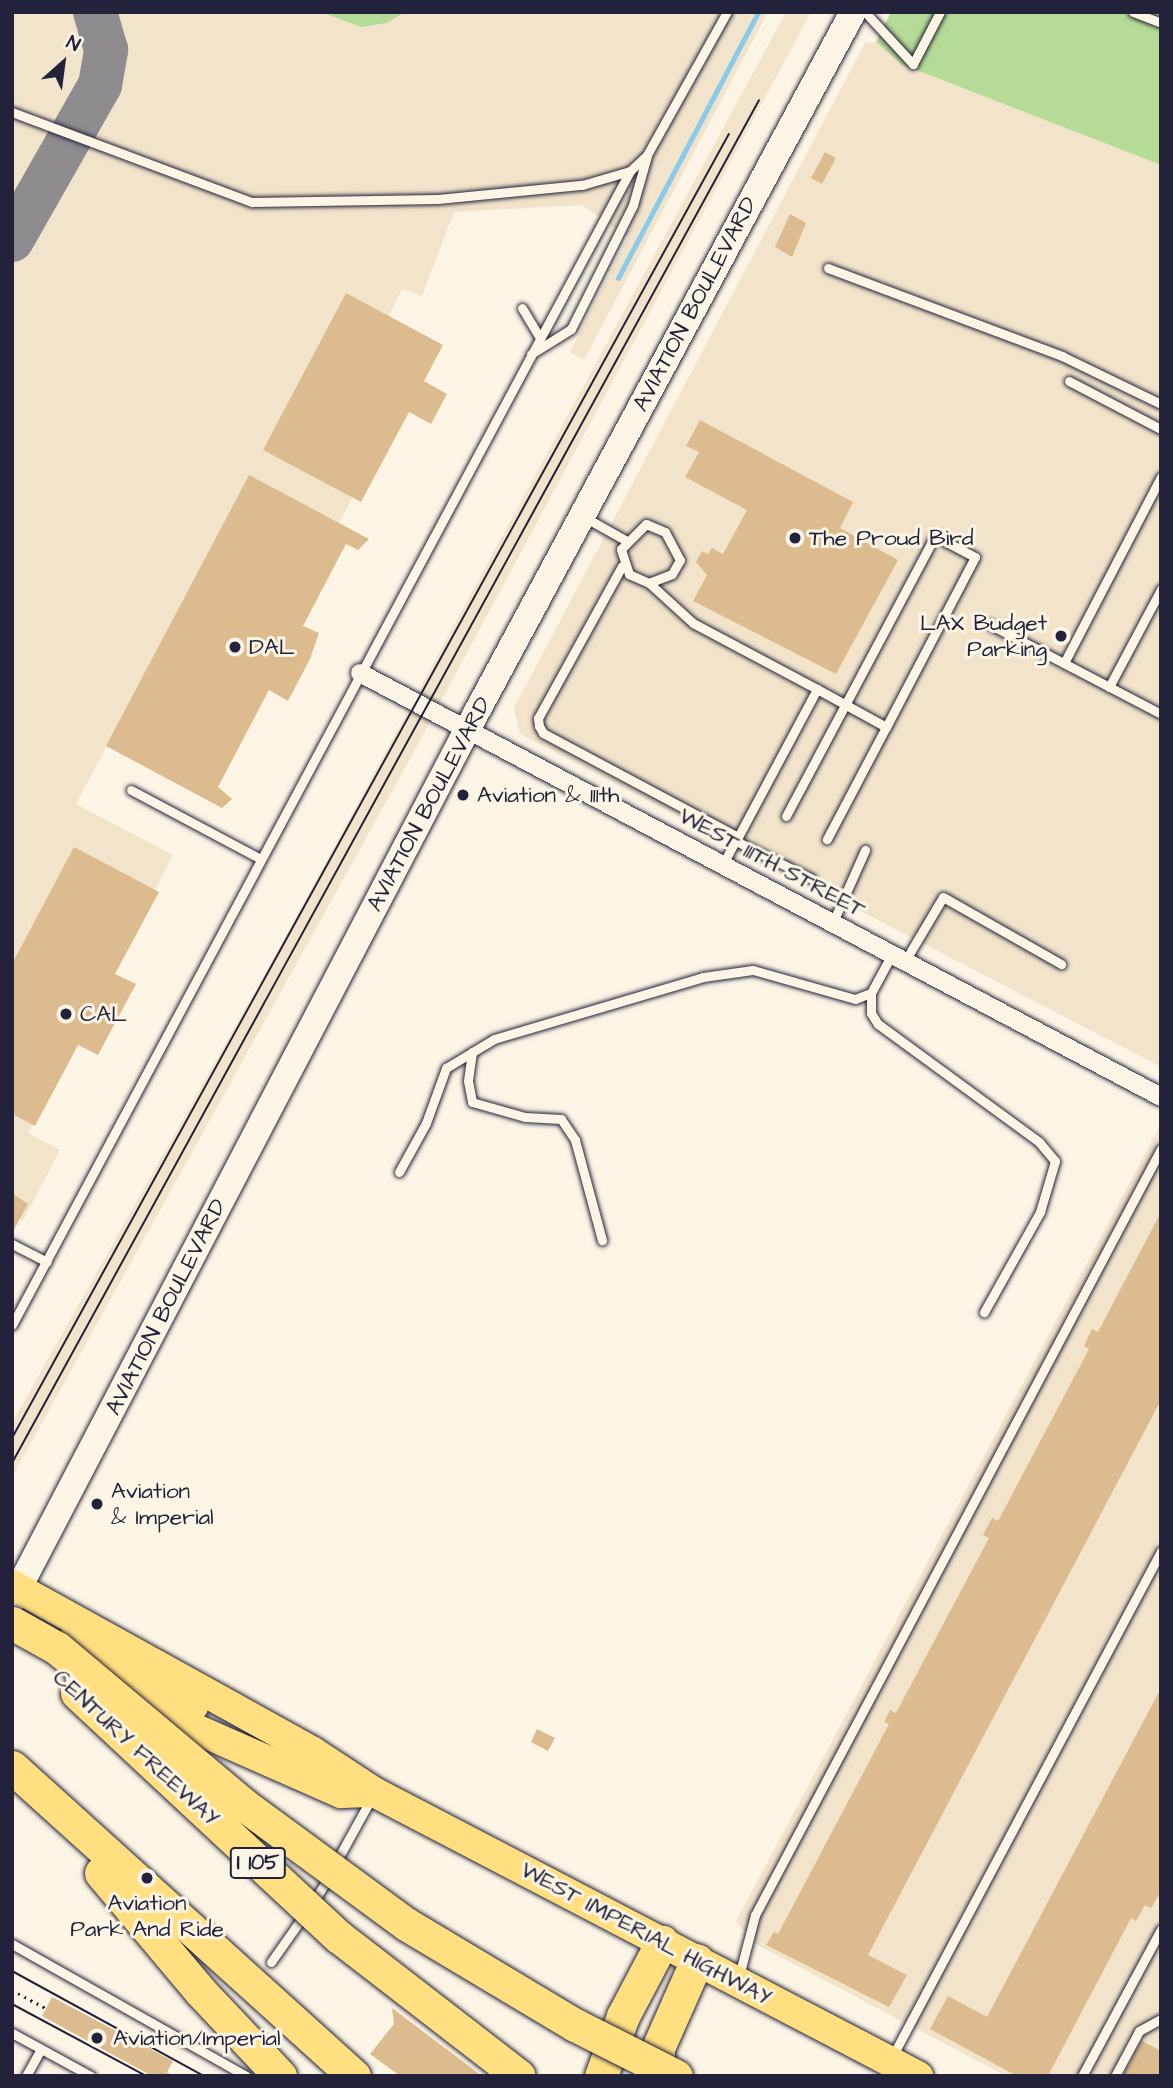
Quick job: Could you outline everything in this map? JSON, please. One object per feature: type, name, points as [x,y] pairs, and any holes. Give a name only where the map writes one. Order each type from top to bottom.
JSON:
[{"type":"highway","points":[[12,1624],[57,1648],[244,1805],[394,1916],[540,2006],[676,2076]]},
{"type":"highway","name":"CENTURY FREEWAY","points":[[12,1634],[306,1908],[439,2018],[519,2076]]},
{"type":"highway","points":[[19,1774],[200,1991],[280,2076]]},
{"type":"highway","points":[[19,1774],[354,2076]]},
{"type":"highway","points":[[601,2076],[623,2016],[662,1942]]},
{"type":"highway","points":[[658,2076],[661,2039],[697,1960]]},
{"type":"main road","name":"AVIATION BOULEVARD","points":[[15,1592],[467,730],[853,12]]},
{"type":"main road","name":"WEST IMPERIAL HIGHWAY","points":[[15,1592],[313,1752],[374,1792],[918,2076]]},
{"type":"main road","points":[[12,1624],[279,1747],[313,1752]]},
{"type":"main road","name":"WEST IMPERIAL HIGHWAY","points":[[12,1634],[214,1742],[341,1793],[374,1792]]},
{"type":"street","name":"WEST 111TH STREET","points":[[360,673],[1161,1097]]},
{"type":"lane","points":[[529,355],[571,329],[633,205],[647,155],[727,12]]},
{"type":"lane","points":[[865,12],[913,64],[940,12]]},
{"type":"lane","points":[[1133,12],[1161,23]]},
{"type":"lane","points":[[12,112],[252,202],[438,200],[582,185],[630,170]]},
{"type":"lane","points":[[12,1325],[529,355],[630,170],[647,155]]},
{"type":"lane","points":[[828,268],[1073,360],[1161,404]]},
{"type":"lane","points":[[522,308],[540,338]]},
{"type":"lane","points":[[1069,381],[1161,429]]},
{"type":"lane","points":[[1064,663],[1161,477]]},
{"type":"lane","points":[[581,516],[625,540]]},
{"type":"lane","points":[[649,583],[672,574],[680,553],[657,526],[637,528],[625,540],[622,566],[538,718],[539,726],[543,733],[812,879]]},
{"type":"lane","points":[[786,816],[935,536],[975,557],[827,839]]},
{"type":"lane","points":[[622,566],[649,583],[692,622],[886,727]]},
{"type":"lane","points":[[1109,687],[1161,589]]},
{"type":"lane","points":[[989,624],[1161,714]]},
{"type":"lane","points":[[723,864],[817,690]]},
{"type":"lane","points":[[131,790],[261,859]]},
{"type":"lane","points":[[833,922],[865,850]]},
{"type":"lane","points":[[399,1172],[426,1123],[446,1068],[494,1039],[703,977],[753,970],[855,999],[871,992],[943,897],[1061,964]]},
{"type":"lane","points":[[871,992],[871,1013],[878,1024],[1039,1142],[1055,1161],[1040,1212],[984,1312]]},
{"type":"lane","points":[[472,1052],[472,1102],[525,1117],[561,1119],[575,1140],[602,1240]]},
{"type":"lane","points":[[738,1981],[761,1903],[1161,1149]]},
{"type":"lane","points":[[12,1244],[47,1262]]},
{"type":"lane","points":[[890,2060],[1161,1551]]},
{"type":"lane","points":[[271,1962],[321,1892],[374,1792]]},
{"type":"lane","points":[[1082,2076],[1161,1928]]},
{"type":"lane","points":[[12,1944],[246,2076]]},
{"type":"lane","points":[[1115,2076],[1139,2031],[1161,2019]]},
{"type":"lane","points":[[12,2033],[91,2076]]},
{"type":"lane","points":[[26,2076],[41,2049]]},
{"type":"path","points":[[12,1990],[46,2008]]},
{"type":"shaded area","points":[[12,12],[768,12],[584,360],[570,352],[628,237],[582,205],[454,212],[422,296],[402,289],[388,318],[432,343],[335,531],[246,484],[76,804],[173,855],[28,1133],[60,1150],[23,1221],[12,1215]]},
{"type":"shaded area","points":[[786,12],[811,12],[411,757],[12,1477],[12,1423],[282,943]]},
{"type":"shaded area","points":[[876,42],[901,64],[1161,165],[1161,1067],[520,734],[514,708],[865,43]]},
{"type":"shaded area","points":[[1161,1124],[1161,2076],[1006,2076],[754,1943],[736,1921]]},
{"type":"green space","points":[[321,12],[405,12],[387,23],[361,27]]},
{"type":"green space","points":[[891,12],[1161,12],[1161,165],[901,64],[876,42]]},
{"type":"building","points":[[825,152],[836,158],[822,184],[811,178]]},
{"type":"building","points":[[790,214],[806,223],[792,257],[775,247]]},
{"type":"building","points":[[346,293],[443,345],[424,381],[447,394],[431,424],[409,412],[361,502],[263,450]]},
{"type":"building","name":"The Proud Bird","points":[[700,420],[853,502],[840,528],[898,560],[836,674],[693,601],[707,575],[696,562],[702,551],[708,554],[712,548],[723,554],[747,510],[685,477],[699,452],[686,446]]},
{"type":"building","name":"DAL","points":[[249,475],[369,539],[358,550],[346,544],[303,626],[319,633],[310,659],[288,701],[269,690],[218,787],[232,799],[222,808],[106,746]]},
{"type":"building","name":"CAL","points":[[74,847],[159,892],[115,974],[136,984],[98,1055],[78,1045],[35,1126],[12,1114],[12,964]]},
{"type":"building","points":[[12,1193],[28,1204],[12,1233]]},
{"type":"building","points":[[1161,1212],[1161,1400],[868,1955],[907,1975],[889,2007],[766,1945],[774,1932],[778,1934],[889,1724],[884,1722],[890,1710],[896,1713],[989,1538],[983,1535],[992,1518],[998,1521],[1089,1349],[1084,1346],[1092,1329],[1098,1332]]},
{"type":"building","points":[[1161,1688],[1161,1891],[1151,1908],[1145,1905],[1136,1921],[1131,1918],[1048,2076],[1017,2076],[930,2029],[948,1996],[987,2017]]},
{"type":"building","points":[[537,1729],[555,1738],[548,1751],[531,1742]]},
{"type":"building","points":[[52,1997],[173,2061],[165,2076],[152,2076],[42,2016]]},
{"type":"building","points":[[392,2008],[482,2076],[400,2076],[370,2054],[394,2024]]},
{"type":"building","points":[[1142,2041],[1161,2051],[1161,2076],[1123,2076]]},
{"type":"waterway","points":[[618,278],[758,12]]},
{"type":"taxiway","points":[[12,240],[100,85],[106,50],[95,12]]},
{"type":"tram line","points":[[12,1463],[759,100]]},
{"type":"tram line","points":[[12,1438],[729,134]]},
{"type":"tram line","points":[[12,1971],[204,2076]]},
{"type":"tram line","points":[[12,2004],[146,2076]]},
{"type":"place","name":"The Proud Bird","points":[[795,538]]},
{"type":"place","name":"LAX Budget Parking","points":[[1061,636]]},
{"type":"place","name":"DAL","points":[[235,647]]},
{"type":"place","name":"Aviation & 111th","points":[[463,795]]},
{"type":"place","name":"CAL","points":[[66,1014]]},
{"type":"place","name":"Aviation & Imperial","points":[[97,1504]]},
{"type":"place","name":"Aviation Park And Ride","points":[[147,1878]]},
{"type":"place","name":"Aviation/Imperial","points":[[97,2038]]}]
